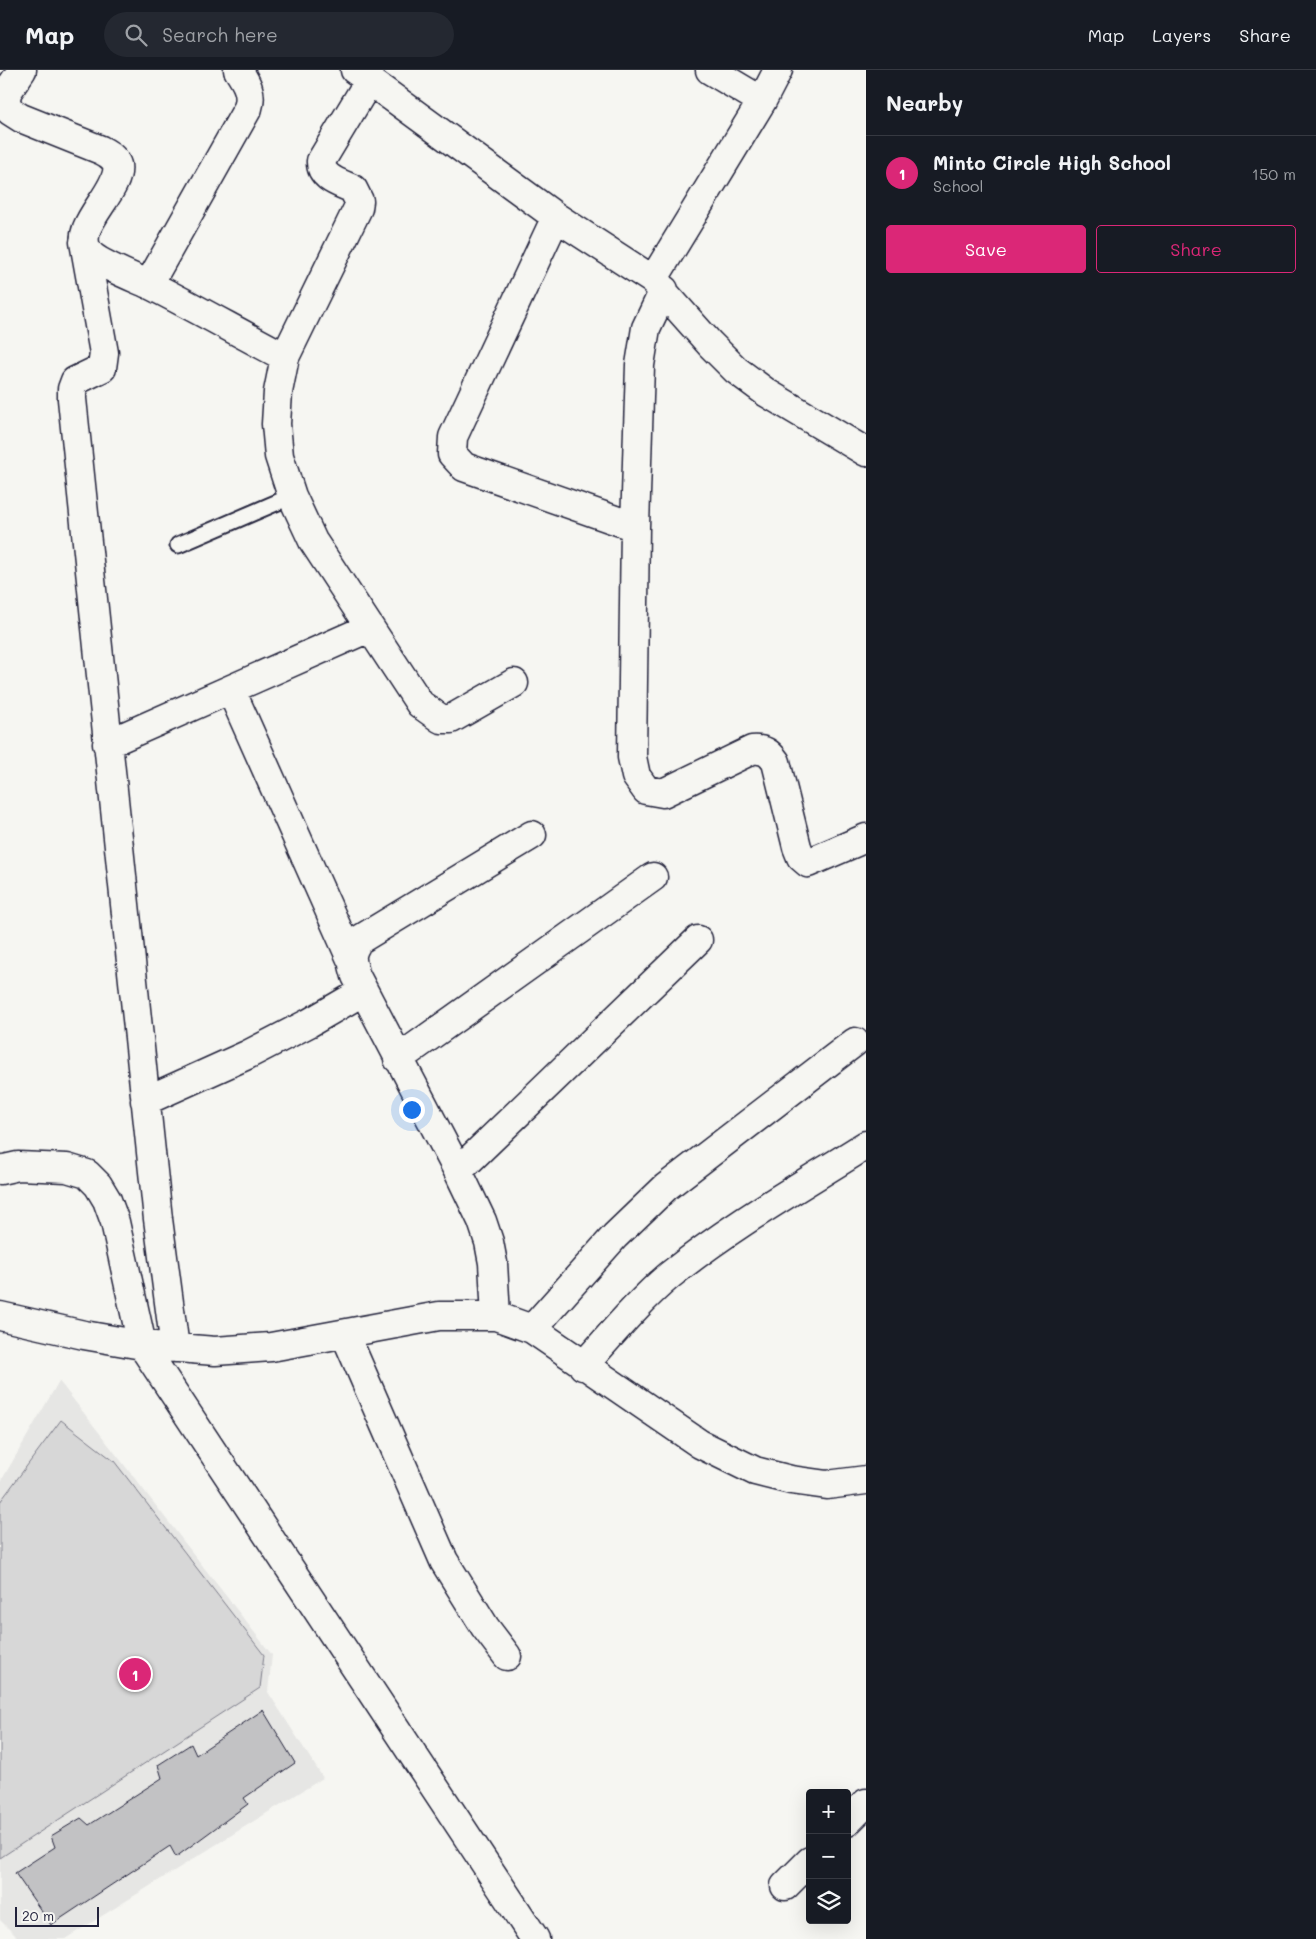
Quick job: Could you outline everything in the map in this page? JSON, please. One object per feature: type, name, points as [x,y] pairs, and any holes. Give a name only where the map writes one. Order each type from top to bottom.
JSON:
[{"type":"street","points":[[22,70],[8,91],[5,100],[10,111],[21,118],[101,150],[111,156],[117,164],[116,177],[86,231],[84,242],[104,362],[102,368],[75,381],[72,389],[72,399],[158,1219],[175,1348]]},
{"type":"street","points":[[149,284],[248,108],[250,100],[249,90],[238,70]]},
{"type":"street","points":[[710,70],[762,101]]},
{"type":"street","points":[[778,70],[659,285],[642,344],[635,527],[632,757],[636,776],[646,790],[662,793],[752,750],[763,749],[776,762],[801,857],[808,863],[864,842]]},
{"type":"street","points":[[514,683],[451,719],[441,720],[420,704],[313,541],[292,496],[279,456],[276,424],[278,392],[285,357],[358,208],[359,201],[353,189],[324,174],[321,168],[321,161],[362,75],[556,218],[659,285],[710,344],[736,370],[767,393],[866,452]]},
{"type":"street","points":[[556,218],[454,438],[452,454],[464,467],[635,527]]},
{"type":"street","points":[[84,242],[88,252],[98,260],[149,284],[285,357]]},
{"type":"street","points":[[107,744],[369,628]]},
{"type":"street","points":[[231,690],[351,959],[356,976],[482,1220],[493,1263],[496,1316]]},
{"type":"street","points":[[351,959],[353,950],[359,940],[532,835]]},
{"type":"street","points":[[398,1059],[652,877]]},
{"type":"street","points":[[458,1171],[698,940]]},
{"type":"street","points":[[146,1102],[247,1055],[309,1023],[364,991]]},
{"type":"street","points":[[532,1329],[615,1236],[666,1187],[855,1042]]},
{"type":"street","points":[[584,1366],[643,1300],[703,1250],[866,1145]]},
{"type":"street","points":[[0,1170],[18,1166],[67,1168],[87,1174],[98,1185],[107,1200],[115,1222],[142,1345],[535,1939]]},
{"type":"street","points":[[0,1316],[84,1335],[142,1345],[215,1351],[271,1348],[439,1316],[496,1316],[532,1329],[700,1444],[755,1471],[791,1480],[827,1485],[866,1480]]},
{"type":"street","points":[[345,1334],[444,1561],[485,1627],[508,1656]]},
{"type":"street","points":[[851,1818],[866,1803]]},
{"type":"street","points":[[785,1886],[806,1865]]},
{"type":"lane","points":[[178,545],[292,496]]},
{"type":"shaded area","points":[[59,1381],[272,1655],[268,1692],[323,1778],[65,1939],[19,1939],[0,1920],[0,1483]]},
{"type":"shaded area","points":[[61,1420],[114,1461],[264,1655],[260,1688],[0,1858],[0,1502]]},
{"type":"building","points":[[263,1710],[295,1763],[244,1798],[248,1804],[176,1857],[170,1846],[51,1925],[15,1873],[55,1847],[51,1836],[81,1818],[89,1825],[162,1778],[158,1765],[191,1744],[196,1755]]},
{"type":"place","name":"Minto Circle High School","points":[[135,1674]]}]
